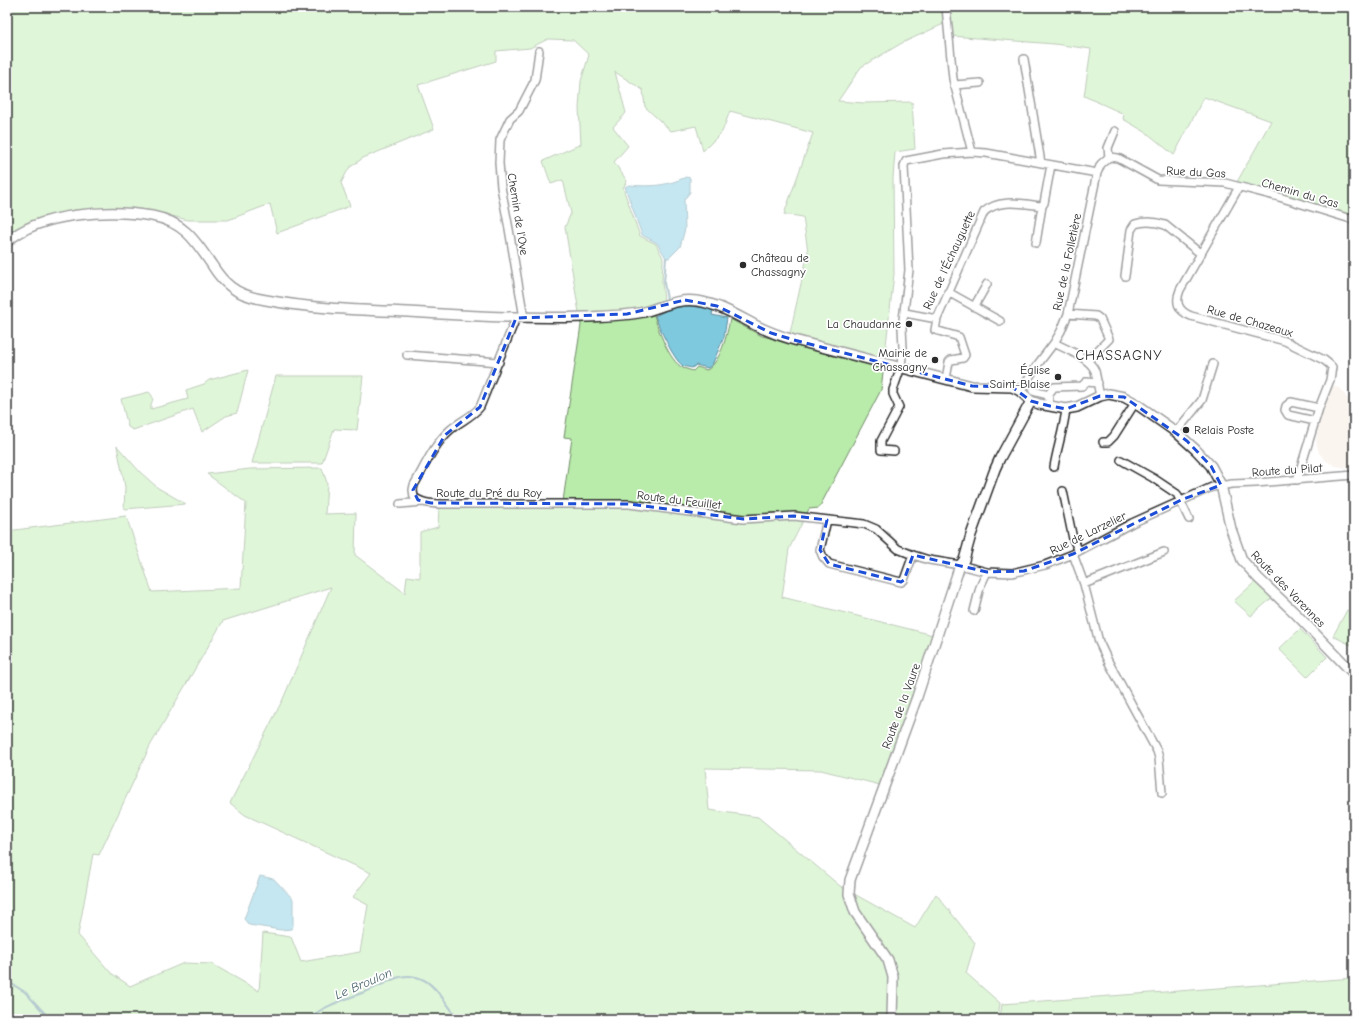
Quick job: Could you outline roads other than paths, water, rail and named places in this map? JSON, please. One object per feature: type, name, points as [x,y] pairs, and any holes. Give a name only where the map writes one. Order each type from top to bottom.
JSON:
[{"type":"street","points":[[946,7],[949,51],[954,85],[972,152]]},
{"type":"street","name":"Chemin de l'Ove","points":[[520,318],[509,229],[501,187],[499,163],[500,140],[510,119],[519,111],[535,80],[539,51]]},
{"type":"street","points":[[1024,59],[1041,163]]},
{"type":"street","points":[[954,85],[980,83]]},
{"type":"street","name":"Rue de la Folletière","points":[[1020,391],[1061,332],[1068,314],[1097,173],[1102,164],[1109,157],[1108,148],[1115,131]]},
{"type":"street","points":[[894,451],[882,450],[882,441],[899,407],[893,394],[893,390],[901,367],[903,347],[902,328],[905,312],[908,270],[904,166],[906,161],[943,154],[972,152],[986,153],[1097,173]]},
{"type":"street","name":"Rue du Gas","points":[[1109,157],[1118,158],[1158,180],[1225,183],[1239,187]]},
{"type":"street","points":[[1036,243],[1051,165]]},
{"type":"street","name":"Chemin du Gas","points":[[1239,187],[1279,197],[1354,220]]},
{"type":"street","name":"Rue de Chazeaux","points":[[1239,187],[1178,295],[1178,304],[1181,311],[1191,316],[1285,341],[1332,367],[1332,372],[1319,408],[1297,480]]},
{"type":"street","name":"Rue de l'Échauguette","points":[[905,312],[937,319],[984,212],[988,208],[998,204],[1012,203],[1042,206]]},
{"type":"street","points":[[7,242],[23,230],[33,226],[75,215],[106,213],[150,216],[163,219],[186,231],[224,281],[235,290],[249,297],[345,309],[520,318],[557,318],[627,314],[642,312],[674,302],[695,300],[707,302],[727,310],[771,333],[794,340],[974,386],[1012,387],[1050,406],[1066,410],[1077,407],[1100,396],[1094,369],[1087,361],[1076,353],[1054,343]]},
{"type":"street","points":[[1125,276],[1131,230],[1135,224],[1142,222],[1165,225],[1201,254]]},
{"type":"street","points":[[974,307],[987,284]]},
{"type":"street","points":[[948,292],[1000,322]]},
{"type":"street","points":[[1068,314],[1096,316],[1100,319],[1109,339],[1087,361]]},
{"type":"street","points":[[423,502],[400,504],[405,501],[413,490],[414,485],[439,442],[452,428],[476,412],[480,407],[520,318]]},
{"type":"street","points":[[937,319],[934,330],[959,337],[965,355],[962,358],[951,360],[949,362],[946,379]]},
{"type":"street","points":[[407,355],[499,362]]},
{"type":"street","points":[[1176,432],[1202,400],[1213,364]]},
{"type":"street","points":[[1050,406],[1048,395],[1054,387],[1082,386],[1086,382],[1098,383]]},
{"type":"street","points":[[1032,396],[1048,395]]},
{"type":"street","name":"Route des Varennes","points":[[1100,396],[1117,395],[1135,403],[1176,432],[1211,466],[1221,485],[1231,529],[1242,560],[1258,578],[1296,614],[1354,674]]},
{"type":"street","name":"Route de la Vaure","points":[[892,1019],[893,977],[888,960],[855,912],[849,894],[849,886],[855,865],[920,690],[971,535],[1000,458],[1032,396]]},
{"type":"street","points":[[1315,421],[1288,415],[1285,410],[1286,406],[1291,402],[1319,408]]},
{"type":"street","points":[[1103,442],[1108,442],[1114,436],[1135,403]]},
{"type":"street","points":[[1054,467],[1056,454],[1064,427],[1066,410]]},
{"type":"street","points":[[1121,460],[1178,494],[1189,519]]},
{"type":"street","name":"Route du Pilat","points":[[1221,485],[1354,475]]},
{"type":"street","name":"Rue de Larzelier","points":[[913,555],[929,560],[960,565],[986,572],[1012,574],[1024,572],[1050,564],[1076,553],[1132,523],[1181,500],[1212,487],[1221,485]]},
{"type":"street","name":"Route du Pré du Roy","points":[[413,490],[414,497],[423,502],[451,504],[562,504]]},
{"type":"street","points":[[1063,491],[1076,553],[1099,642],[1157,751],[1162,793]]},
{"type":"street","name":"Route du Feuillet","points":[[562,504],[629,504],[743,519],[794,516],[871,526],[898,549],[913,555]]},
{"type":"street","points":[[827,520],[820,550],[823,557],[829,564],[901,582],[904,580],[913,555]]},
{"type":"street","points":[[1084,584],[1164,552]]},
{"type":"street","points":[[974,611],[980,587],[986,572]]},
{"type":"water","points":[[686,177],[690,178],[690,192],[684,200],[685,229],[680,247],[669,258],[666,258],[657,243],[642,235],[625,187],[629,185],[651,186],[665,184]]},
{"type":"water","points":[[681,305],[691,305],[713,309],[712,315],[727,318],[724,337],[712,365],[708,368],[696,365],[692,368],[683,366],[671,350],[655,316]]},
{"type":"water","points":[[260,876],[274,879],[293,899],[293,926],[291,929],[281,930],[249,925],[244,919]]},
{"type":"waterway","points":[[666,258],[664,283],[667,299]]},
{"type":"waterway","name":"Le Broulon","points":[[308,1019],[315,1013],[331,1005],[403,976],[418,978],[429,983],[458,1019]]},
{"type":"waterway","name":"Le Broulon","points":[[7,981],[25,992],[50,1019]]},
{"type":"place","name":"Château de Chassagny","points":[[743,265]]},
{"type":"place","name":"La Chaudanne","points":[[909,324]]},
{"type":"place","name":"Mairie de Chassagny","points":[[935,360]]},
{"type":"place","name":"Église Saint-Blaise","points":[[1058,377]]},
{"type":"place","name":"Relais Poste","points":[[1186,430]]},
{"type":"district","name":"CHASSAGNY","points":[[1119,355]]}]
